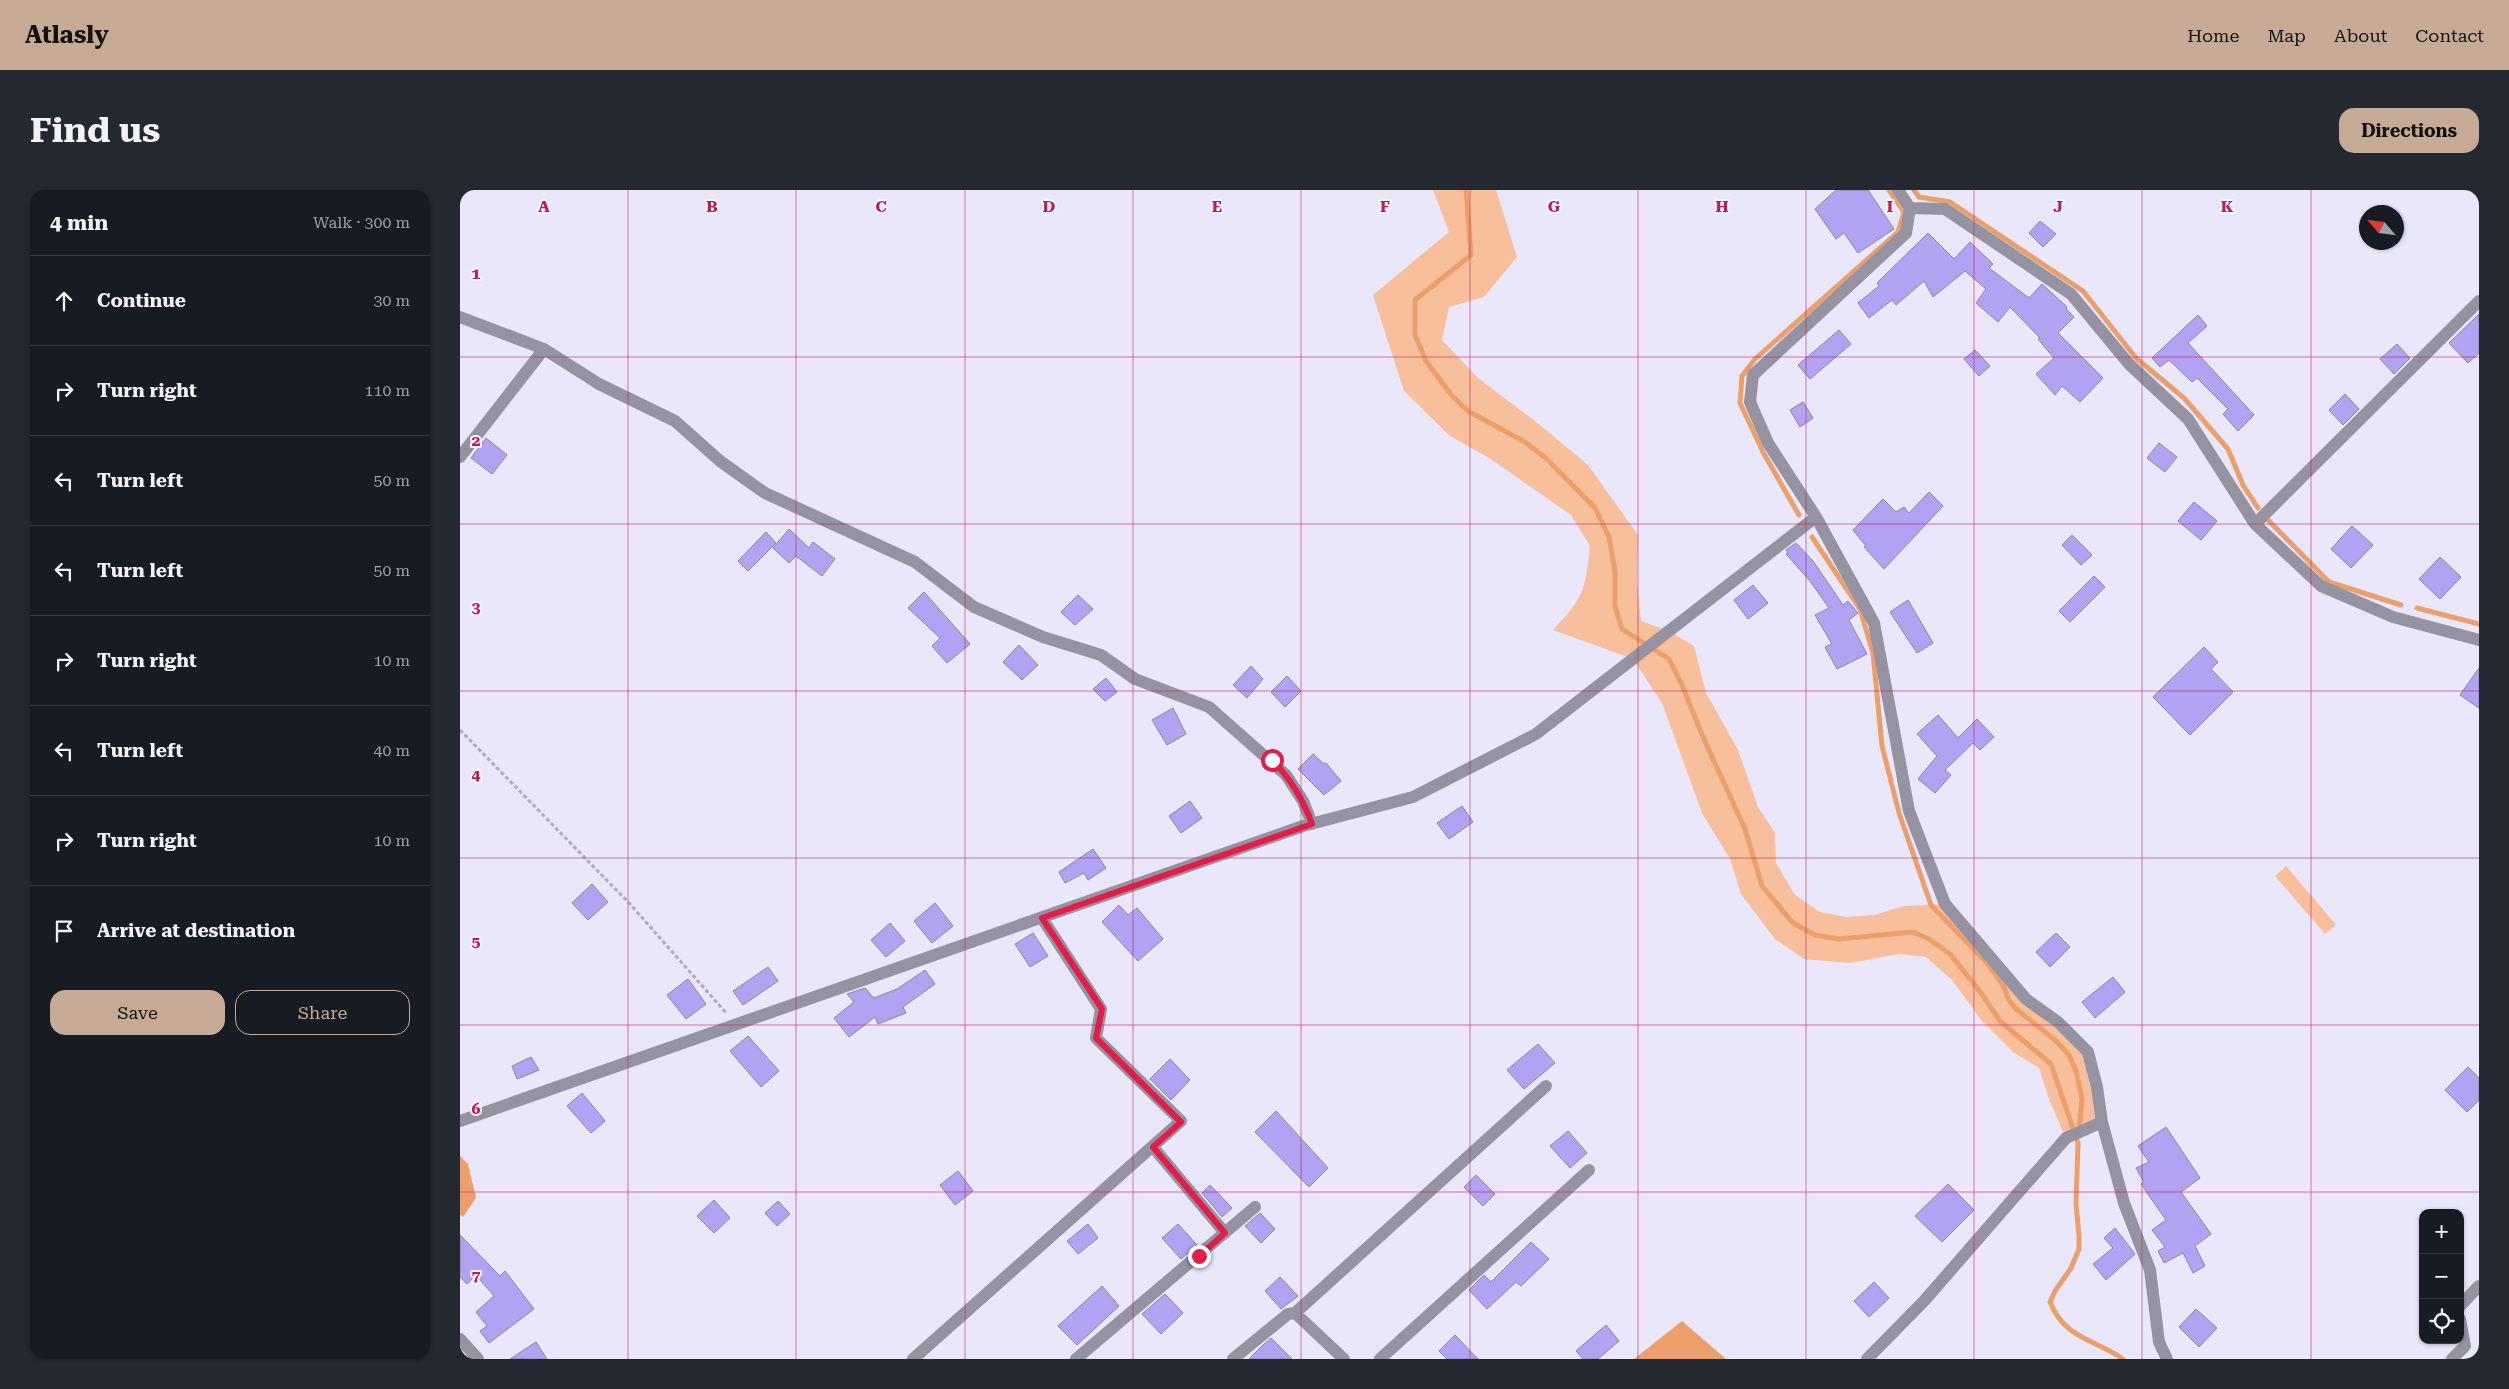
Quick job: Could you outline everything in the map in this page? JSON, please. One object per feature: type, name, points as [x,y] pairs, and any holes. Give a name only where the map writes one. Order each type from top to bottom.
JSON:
[{"type":"street","points":[[1898,190],[1910,208],[1906,233],[1753,375],[1750,402],[1765,434],[1816,517],[1874,623],[1909,811],[1946,904],[2026,999],[2058,1022],[2088,1052],[2097,1087],[2102,1122],[2124,1203],[2150,1270],[2159,1342],[2167,1359]]},
{"type":"street","points":[[1910,208],[1945,209],[2071,294],[2129,364],[2188,419],[2254,524],[2321,586],[2393,617],[2479,640]]},
{"type":"street","points":[[2254,524],[2479,301]]},
{"type":"street","points":[[460,317],[544,349],[599,384],[675,421],[720,461],[764,493],[915,562],[974,606],[1043,637],[1101,656],[1135,679],[1209,707],[1286,775],[1303,801],[1312,824]]},
{"type":"street","points":[[460,457],[544,349]]},
{"type":"street","points":[[460,1122],[1312,824],[1413,797],[1536,734],[1816,517]]},
{"type":"street","points":[[913,1359],[1181,1122],[1096,1038],[1102,1009],[1042,918]]},
{"type":"street","points":[[1233,1359],[1288,1314],[1295,1313],[1546,1086]]},
{"type":"street","points":[[1867,1359],[1924,1301],[2066,1138],[2102,1122]]},
{"type":"street","points":[[1153,1147],[1225,1233]]},
{"type":"street","points":[[1380,1359],[1588,1170]]},
{"type":"street","points":[[1076,1359],[1255,1207]]},
{"type":"street","points":[[2464,1302],[2479,1286]]},
{"type":"street","points":[[1295,1313],[1344,1359]]},
{"type":"street","points":[[460,1339],[478,1359]]},
{"type":"street","points":[[2452,1359],[2465,1346],[2464,1341]]},
{"type":"path","points":[[460,730],[630,904],[737,1024]]},
{"type":"shaded area","points":[[1433,190],[1496,190],[1517,257],[1484,297],[1449,307],[1442,340],[1478,378],[1535,421],[1588,465],[1638,535],[1637,583],[1641,621],[1669,631],[1694,646],[1706,693],[1738,750],[1758,807],[1775,833],[1776,863],[1795,895],[1820,912],[1847,917],[1874,915],[1905,906],[1945,904],[2026,999],[2088,1052],[2102,1122],[2066,1138],[2050,1102],[2039,1068],[2013,1052],[1982,1021],[1952,980],[1926,957],[1899,954],[1850,963],[1804,959],[1775,939],[1741,894],[1730,859],[1702,813],[1662,703],[1633,659],[1553,630],[1577,601],[1586,573],[1590,546],[1571,515],[1489,458],[1450,436],[1404,391],[1373,295],[1449,232]]},
{"type":"shaded area","points":[[2286,866],[2336,925],[2325,934],[2275,876]]},
{"type":"shaded area","points":[[460,1156],[468,1164],[476,1198],[463,1217],[460,1215]]},
{"type":"shaded area","points":[[1682,1321],[1726,1359],[1634,1359]]},
{"type":"building","points":[[1836,190],[1868,190],[1894,229],[1858,253],[1844,233],[1836,239],[1815,209]]},
{"type":"building","points":[[2040,221],[2056,234],[2043,247],[2029,233]]},
{"type":"building","points":[[1928,233],[1954,259],[1970,242],[1993,264],[1989,268],[2029,298],[2042,284],[2067,307],[2066,309],[2074,317],[2058,333],[2103,378],[2080,402],[2062,386],[2055,395],[2036,374],[2054,358],[2038,339],[2040,338],[2010,307],[1998,322],[1976,303],[1986,289],[1965,271],[1933,297],[1924,281],[1896,305],[1892,300],[1869,318],[1858,303],[1879,286],[1877,283]]},
{"type":"building","points":[[2479,314],[2479,353],[2468,363],[2449,343]]},
{"type":"building","points":[[2198,315],[2207,326],[2188,343],[2254,415],[2238,431],[2223,414],[2228,409],[2197,378],[2192,382],[2169,360],[2160,367],[2152,358]]},
{"type":"building","points":[[1839,330],[1851,344],[1810,379],[1798,365]]},
{"type":"building","points":[[2397,344],[2410,358],[2394,374],[2380,359]]},
{"type":"building","points":[[1975,350],[1990,366],[1979,376],[1964,359]]},
{"type":"building","points":[[2345,394],[2359,409],[2343,425],[2329,410]]},
{"type":"building","points":[[1803,402],[1813,418],[1800,427],[1790,410]]},
{"type":"building","points":[[486,438],[507,455],[492,474],[471,458]]},
{"type":"building","points":[[2159,443],[2177,457],[2165,472],[2147,458]]},
{"type":"building","points":[[1929,492],[1943,506],[1884,569],[1864,547],[1866,546],[1853,530],[1883,499],[1896,512],[1904,507],[1909,513]]},
{"type":"building","points":[[2194,502],[2217,521],[2201,540],[2178,521]]},
{"type":"building","points":[[2352,526],[2373,545],[2351,568],[2331,549]]},
{"type":"building","points":[[789,529],[809,548],[813,542],[835,559],[822,576],[796,556],[789,563],[773,548]]},
{"type":"building","points":[[766,532],[776,543],[748,571],[738,561]]},
{"type":"building","points":[[2072,535],[2092,555],[2081,565],[2062,545]]},
{"type":"building","points":[[1796,543],[1813,561],[1843,605],[1848,601],[1858,613],[1849,620],[1867,654],[1837,669],[1825,647],[1832,644],[1815,615],[1829,608],[1810,581],[1786,554],[1788,553],[1786,550]]},
{"type":"building","points":[[2440,557],[2461,577],[2440,599],[2419,579]]},
{"type":"building","points":[[2094,576],[2105,587],[2070,622],[2059,611]]},
{"type":"building","points":[[1753,585],[1768,603],[1748,619],[1734,600]]},
{"type":"building","points":[[924,592],[970,644],[947,663],[932,646],[940,638],[908,608]]},
{"type":"building","points":[[1078,595],[1093,609],[1075,625],[1061,612]]},
{"type":"building","points":[[1908,600],[1933,643],[1917,653],[1890,612]]},
{"type":"building","points":[[1019,645],[1038,665],[1022,680],[1003,662]]},
{"type":"building","points":[[2204,647],[2218,662],[2211,669],[2233,692],[2190,735],[2153,697]]},
{"type":"building","points":[[1251,666],[1263,679],[1247,698],[1233,685]]},
{"type":"building","points":[[2479,668],[2479,708],[2460,695]]},
{"type":"building","points":[[1287,676],[1301,691],[1285,707],[1271,692]]},
{"type":"building","points":[[1106,678],[1117,692],[1105,701],[1093,689]]},
{"type":"building","points":[[1173,708],[1186,734],[1167,745],[1152,720]]},
{"type":"building","points":[[1938,715],[1958,738],[1977,719],[1994,737],[1980,750],[1973,743],[1945,770],[1951,775],[1935,793],[1918,779],[1937,756],[1917,734]]},
{"type":"building","points":[[1313,754],[1324,764],[1326,763],[1341,781],[1324,795],[1298,769]]},
{"type":"building","points":[[1190,801],[1202,818],[1181,833],[1169,816]]},
{"type":"building","points":[[1462,806],[1473,822],[1449,839],[1437,823]]},
{"type":"building","points":[[1093,849],[1106,868],[1088,880],[1084,873],[1065,883],[1059,872]]},
{"type":"building","points":[[592,884],[608,902],[588,920],[572,903]]},
{"type":"building","points":[[935,903],[953,926],[932,943],[914,921]]},
{"type":"building","points":[[1119,905],[1128,915],[1137,908],[1163,939],[1138,961],[1102,922]]},
{"type":"building","points":[[890,923],[905,941],[886,957],[871,940]]},
{"type":"building","points":[[1033,933],[1048,956],[1030,967],[1015,944]]},
{"type":"building","points":[[2056,933],[2070,947],[2050,967],[2036,952]]},
{"type":"building","points":[[768,967],[778,981],[743,1005],[733,991]]},
{"type":"building","points":[[925,970],[935,984],[903,1007],[906,1013],[878,1024],[875,1017],[849,1037],[834,1018],[854,1002],[847,994],[865,988],[874,998],[897,989]]},
{"type":"building","points":[[2113,977],[2125,992],[2095,1018],[2082,1002]]},
{"type":"building","points":[[688,979],[706,1004],[686,1019],[667,995]]},
{"type":"building","points":[[748,1036],[779,1071],[761,1087],[730,1051]]},
{"type":"building","points":[[1538,1044],[1555,1063],[1524,1089],[1507,1070]]},
{"type":"building","points":[[531,1057],[539,1070],[517,1079],[512,1066]]},
{"type":"building","points":[[1170,1059],[1190,1080],[1171,1100],[1150,1079]]},
{"type":"building","points":[[2468,1067],[2479,1078],[2479,1100],[2467,1112],[2445,1090]]},
{"type":"building","points":[[582,1093],[605,1121],[591,1133],[567,1106]]},
{"type":"building","points":[[1276,1111],[1328,1168],[1309,1187],[1255,1132]]},
{"type":"building","points":[[2166,1127],[2200,1178],[2181,1192],[2211,1234],[2195,1246],[2205,1266],[2193,1273],[2183,1253],[2164,1263],[2158,1251],[2165,1247],[2152,1230],[2166,1220],[2141,1184],[2144,1182],[2136,1168],[2149,1162],[2138,1146]]},
{"type":"building","points":[[1568,1131],[1587,1153],[1570,1168],[1550,1146]]},
{"type":"building","points":[[958,1171],[973,1191],[955,1205],[940,1185]]},
{"type":"building","points":[[1476,1175],[1495,1194],[1483,1206],[1464,1187]]},
{"type":"building","points":[[1948,1184],[1974,1210],[1942,1242],[1915,1216]]},
{"type":"building","points":[[1210,1185],[1232,1208],[1222,1217],[1202,1193]]},
{"type":"building","points":[[714,1200],[730,1218],[714,1233],[697,1216]]},
{"type":"building","points":[[778,1201],[790,1214],[777,1226],[765,1213]]},
{"type":"building","points":[[1260,1213],[1275,1229],[1261,1243],[1245,1226]]},
{"type":"building","points":[[1088,1224],[1098,1238],[1078,1254],[1067,1241]]},
{"type":"building","points":[[1178,1224],[1197,1245],[1181,1259],[1162,1238]]},
{"type":"building","points":[[2115,1228],[2135,1254],[2106,1280],[2093,1264],[2113,1248],[2104,1238]]},
{"type":"building","points":[[460,1235],[500,1276],[505,1271],[534,1309],[489,1343],[480,1331],[487,1326],[476,1312],[494,1296],[476,1275],[467,1284],[460,1277]]},
{"type":"building","points":[[1531,1242],[1549,1259],[1521,1286],[1516,1282],[1487,1309],[1469,1290],[1484,1275],[1491,1282]]},
{"type":"building","points":[[1280,1277],[1298,1296],[1281,1309],[1265,1291]]},
{"type":"building","points":[[1874,1282],[1889,1298],[1869,1317],[1854,1301]]},
{"type":"building","points":[[1102,1286],[1119,1306],[1077,1345],[1058,1326]]},
{"type":"building","points":[[1165,1294],[1183,1313],[1161,1334],[1142,1314]]},
{"type":"building","points":[[2196,1309],[2217,1328],[2199,1347],[2179,1327]]},
{"type":"building","points":[[1606,1325],[1619,1341],[1598,1359],[1583,1359],[1576,1351]]},
{"type":"building","points":[[1455,1335],[1478,1359],[1447,1359],[1439,1351]]},
{"type":"building","points":[[1271,1338],[1292,1359],[1249,1359],[1264,1344]]},
{"type":"building","points":[[536,1342],[547,1359],[510,1359]]},
{"type":"waterway","points":[[1466,190],[1471,255],[1415,300],[1415,335],[1426,361],[1452,396],[1468,411],[1525,442],[1547,459],[1595,508],[1609,537],[1615,571],[1615,606],[1622,629],[1669,659],[1745,829],[1762,886],[1793,923],[1815,935],[1839,939],[1913,932],[1929,939],[1950,954],[1979,990],[2000,1021],[2051,1064],[2078,1143],[2076,1204],[2079,1249],[2071,1268],[2055,1291],[2050,1302],[2056,1314],[2072,1331],[2123,1359]]},
{"type":"waterway","points":[[1799,515],[1764,454],[1740,403],[1742,376],[1755,359],[1898,232],[1904,212],[1889,190]]},
{"type":"waterway","points":[[1914,190],[1919,197],[1950,202],[2083,291],[2136,358],[2184,398],[2228,449],[2243,485],[2258,508]]},
{"type":"waterway","points":[[2268,520],[2329,582],[2401,605]]},
{"type":"waterway","points":[[1812,537],[1860,609],[1873,653],[1882,746],[1899,813],[1931,905],[1987,963],[2003,985],[2009,1000],[2015,1008],[2055,1040],[2069,1055],[2076,1071],[2082,1099],[2079,1130]]},
{"type":"waterway","points":[[2417,608],[2479,624]]},
{"type":"route","points":[[1199,1256],[1225,1233],[1153,1147],[1181,1122],[1096,1038],[1102,1009],[1042,918],[1312,824],[1303,801],[1286,775],[1272,760]]}]
